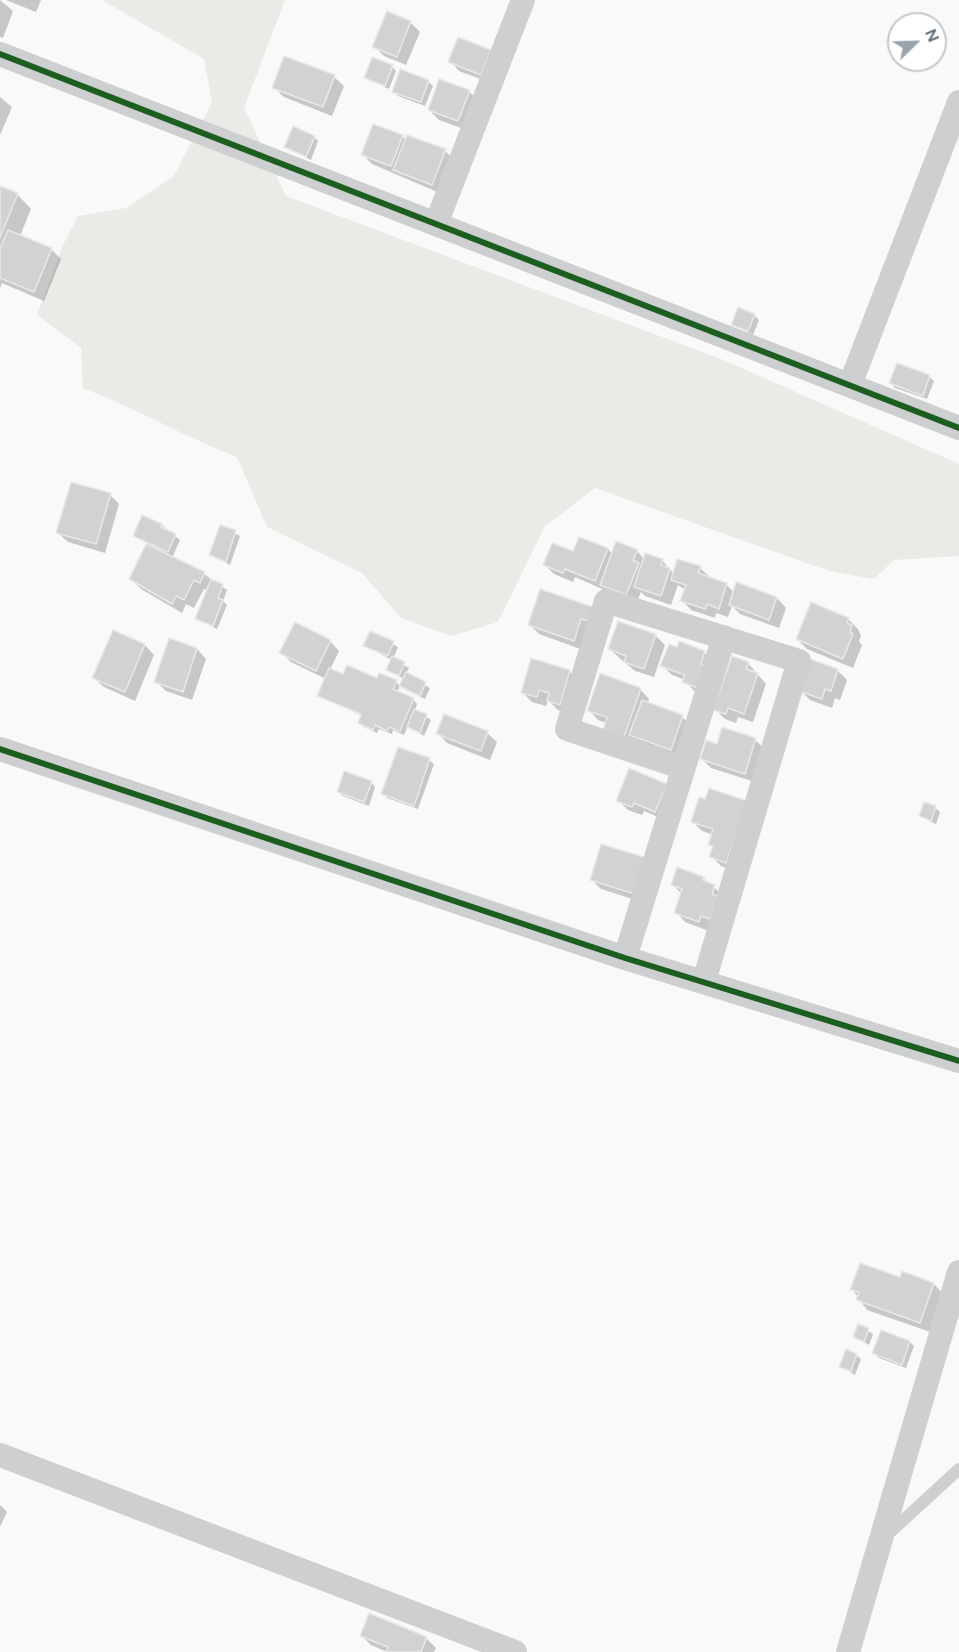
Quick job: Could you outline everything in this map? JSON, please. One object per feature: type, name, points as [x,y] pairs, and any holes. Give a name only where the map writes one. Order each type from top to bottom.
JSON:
[{"type":"street","points":[[436,224],[523,0]]},
{"type":"street","points":[[0,54],[959,428]]},
{"type":"street","points":[[850,386],[959,102]]},
{"type":"street","points":[[683,768],[567,729],[606,601],[799,661],[704,981]]},
{"type":"street","points":[[625,958],[724,637]]},
{"type":"street","points":[[0,749],[625,958],[959,1061]]},
{"type":"street","points":[[848,1652],[959,1272]]},
{"type":"street","points":[[0,1455],[515,1652]]},
{"type":"lane","points":[[878,1544],[959,1469]]},
{"type":"shaded area","points":[[102,0],[285,0],[244,108],[286,196],[721,359],[959,464],[959,556],[894,560],[874,579],[829,571],[595,488],[545,526],[498,622],[451,636],[401,618],[362,573],[267,527],[237,457],[83,388],[81,348],[37,315],[64,243],[78,216],[126,208],[174,176],[212,102],[204,59]]},
{"type":"building","points":[[387,11],[411,21],[397,57],[372,47]]},
{"type":"building","points":[[458,37],[491,50],[481,75],[448,62]]},
{"type":"building","points":[[284,56],[335,75],[323,107],[272,88]]},
{"type":"building","points":[[372,57],[393,65],[385,86],[364,78]]},
{"type":"building","points":[[400,69],[429,80],[421,102],[392,92]]},
{"type":"building","points":[[439,79],[470,90],[458,121],[428,110]]},
{"type":"building","points":[[373,124],[403,135],[391,166],[361,155]]},
{"type":"building","points":[[293,126],[315,136],[306,157],[284,147]]},
{"type":"building","points":[[407,135],[446,149],[432,185],[393,170]]},
{"type":"building","points":[[0,186],[18,193],[0,238]]},
{"type":"building","points":[[8,230],[52,248],[34,292],[0,278],[0,248]]},
{"type":"building","points":[[738,307],[755,314],[748,331],[731,325]]},
{"type":"building","points":[[897,363],[930,375],[923,396],[889,383]]},
{"type":"building","points":[[71,482],[111,493],[96,544],[56,533]]},
{"type":"building","points":[[142,515],[162,524],[161,527],[176,534],[168,552],[133,536]]},
{"type":"building","points":[[220,525],[236,530],[226,562],[209,555]]},
{"type":"building","points":[[579,537],[608,548],[595,581],[565,569],[563,573],[543,565],[552,543],[573,551]]},
{"type":"building","points":[[616,541],[638,550],[633,560],[639,563],[626,595],[600,585]]},
{"type":"building","points":[[146,544],[205,572],[200,583],[194,580],[184,600],[176,596],[172,604],[129,579]]},
{"type":"building","points":[[645,553],[663,559],[661,565],[670,568],[661,596],[634,587]]},
{"type":"building","points":[[677,559],[701,566],[698,573],[727,583],[719,609],[707,604],[705,609],[680,601],[686,585],[671,580]]},
{"type":"building","points":[[211,579],[223,584],[218,598],[223,600],[213,626],[195,619]]},
{"type":"building","points":[[736,582],[777,597],[769,620],[729,605]]},
{"type":"building","points":[[540,589],[593,607],[588,621],[581,619],[574,641],[528,625]]},
{"type":"building","points":[[811,602],[849,618],[847,623],[852,625],[850,632],[853,634],[843,659],[796,639]]},
{"type":"building","points":[[618,621],[656,634],[644,669],[624,662],[626,656],[608,649]]},
{"type":"building","points":[[295,622],[331,640],[316,671],[279,653]]},
{"type":"building","points":[[113,630],[145,644],[125,692],[92,678]]},
{"type":"building","points":[[370,631],[394,641],[388,656],[363,646]]},
{"type":"building","points":[[169,638],[197,648],[183,692],[154,682]]},
{"type":"building","points":[[679,641],[705,651],[701,664],[709,667],[701,689],[682,682],[685,675],[660,666],[669,644],[677,647]]},
{"type":"building","points":[[392,656],[405,662],[399,676],[386,670]]},
{"type":"building","points":[[732,656],[749,662],[746,669],[758,673],[744,714],[728,708],[726,714],[713,710]]},
{"type":"building","points":[[531,658],[570,670],[560,705],[547,701],[549,693],[539,690],[537,697],[521,693]]},
{"type":"building","points":[[810,659],[838,669],[831,691],[825,689],[822,699],[799,691]]},
{"type":"building","points":[[347,665],[377,678],[379,673],[397,680],[393,689],[414,698],[400,731],[389,727],[387,731],[375,725],[373,730],[358,723],[361,714],[317,696],[329,668],[343,674]]},
{"type":"building","points":[[406,672],[426,682],[420,696],[399,686]]},
{"type":"building","points":[[600,673],[641,688],[623,740],[602,733],[607,717],[587,711]]},
{"type":"building","points":[[642,700],[683,715],[671,750],[629,735]]},
{"type":"building","points":[[414,709],[427,714],[420,733],[407,727]]},
{"type":"building","points":[[444,714],[488,731],[481,751],[436,734]]},
{"type":"building","points":[[722,727],[756,738],[745,774],[700,759],[706,740],[717,744]]},
{"type":"building","points":[[398,747],[430,758],[414,806],[381,794]]},
{"type":"building","points":[[629,768],[667,784],[655,812],[634,803],[632,807],[616,801]]},
{"type":"building","points":[[344,771],[372,781],[364,802],[337,792]]},
{"type":"building","points":[[709,788],[747,801],[726,863],[709,857],[713,846],[708,845],[713,829],[691,822],[699,797],[705,799]]},
{"type":"building","points":[[924,802],[936,806],[931,821],[919,816]]},
{"type":"building","points":[[601,844],[647,858],[635,894],[590,880]]},
{"type":"building","points":[[677,867],[704,877],[703,880],[715,885],[712,894],[718,897],[710,919],[701,916],[699,922],[674,913],[682,889],[671,885]]},
{"type":"building","points":[[860,1263],[900,1277],[902,1271],[934,1283],[920,1323],[856,1300],[859,1292],[850,1290]]},
{"type":"building","points":[[858,1324],[869,1328],[864,1342],[853,1337]]},
{"type":"building","points":[[881,1330],[910,1341],[902,1365],[872,1353]]},
{"type":"building","points":[[846,1349],[857,1354],[851,1371],[839,1367]]},
{"type":"building","points":[[369,1613],[427,1637],[421,1652],[386,1652],[388,1647],[360,1636]]},
{"type":"cycle path","points":[[0,54],[959,428]]},
{"type":"cycle path","points":[[0,749],[625,958],[959,1061]]}]
